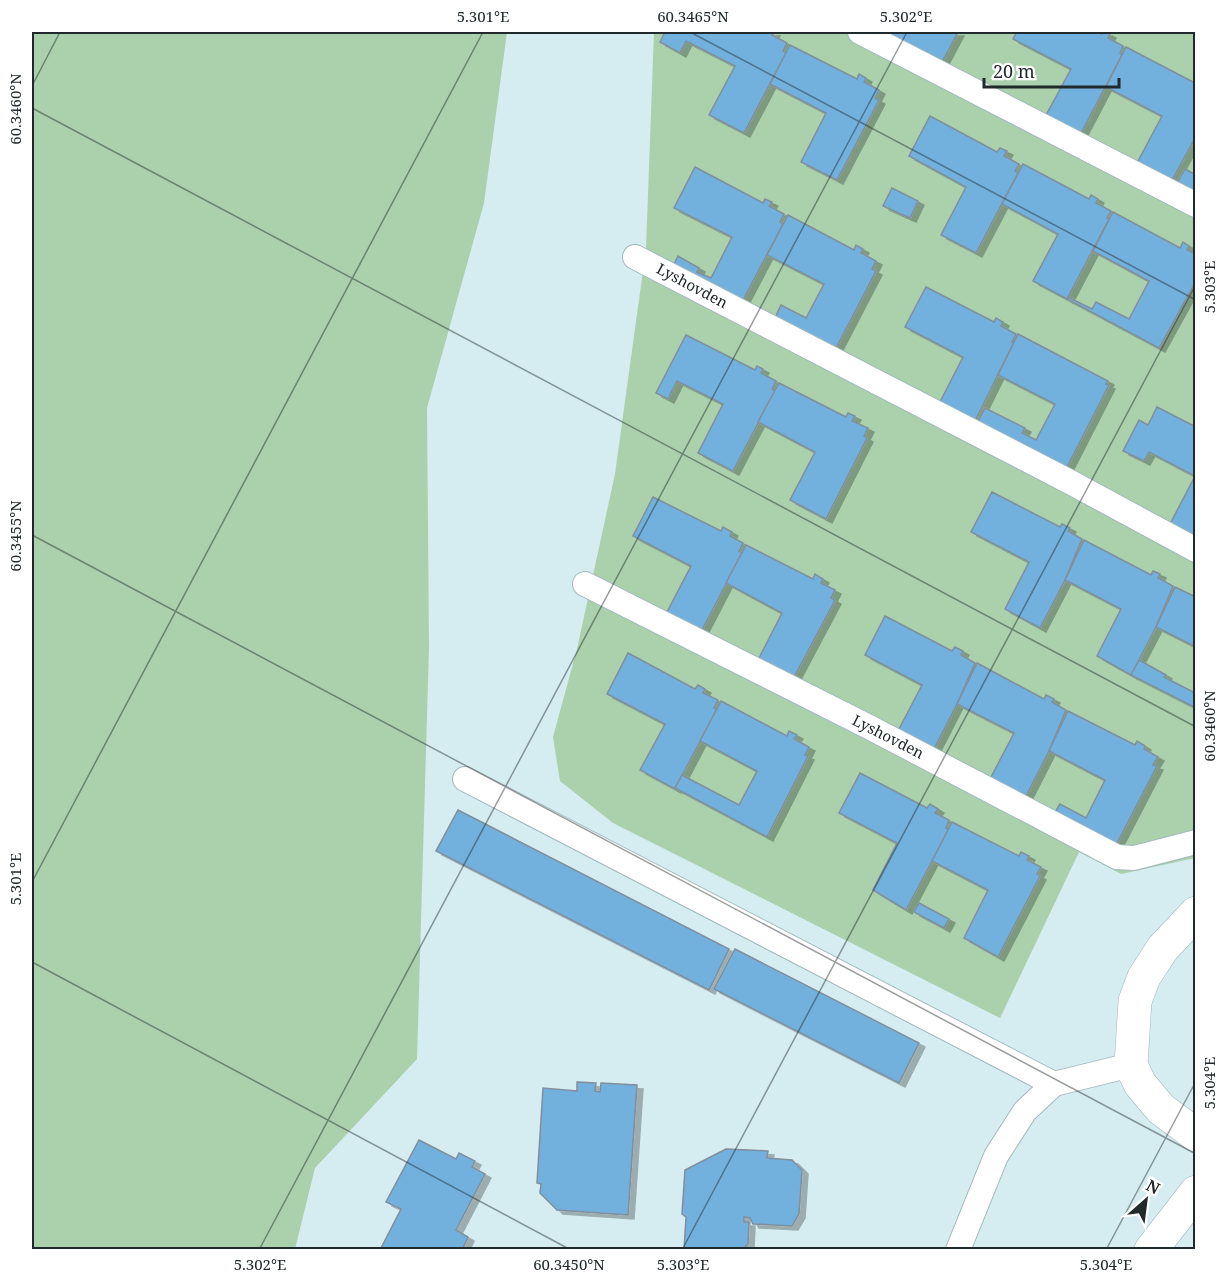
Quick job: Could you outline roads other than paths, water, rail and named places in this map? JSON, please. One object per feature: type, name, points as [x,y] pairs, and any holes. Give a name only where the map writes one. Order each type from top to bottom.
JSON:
[{"type":"street","points":[[1196,913],[1163,948],[1144,977],[1135,1001],[1131,1065],[1140,1084],[1161,1109],[1196,1135]]},
{"type":"street","points":[[1151,1250],[1196,1192]]},
{"type":"lane","points":[[860,32],[1196,205]]},
{"type":"lane","name":"Lyshovden","points":[[635,257],[1072,483],[1196,550]]},
{"type":"lane","name":"Lyshovden","points":[[585,584],[869,727],[1117,857],[1134,858],[1196,842]]},
{"type":"lane","points":[[465,779],[1054,1084]]},
{"type":"lane","points":[[958,1250],[996,1156],[1025,1111],[1054,1084],[1131,1065]]}]
